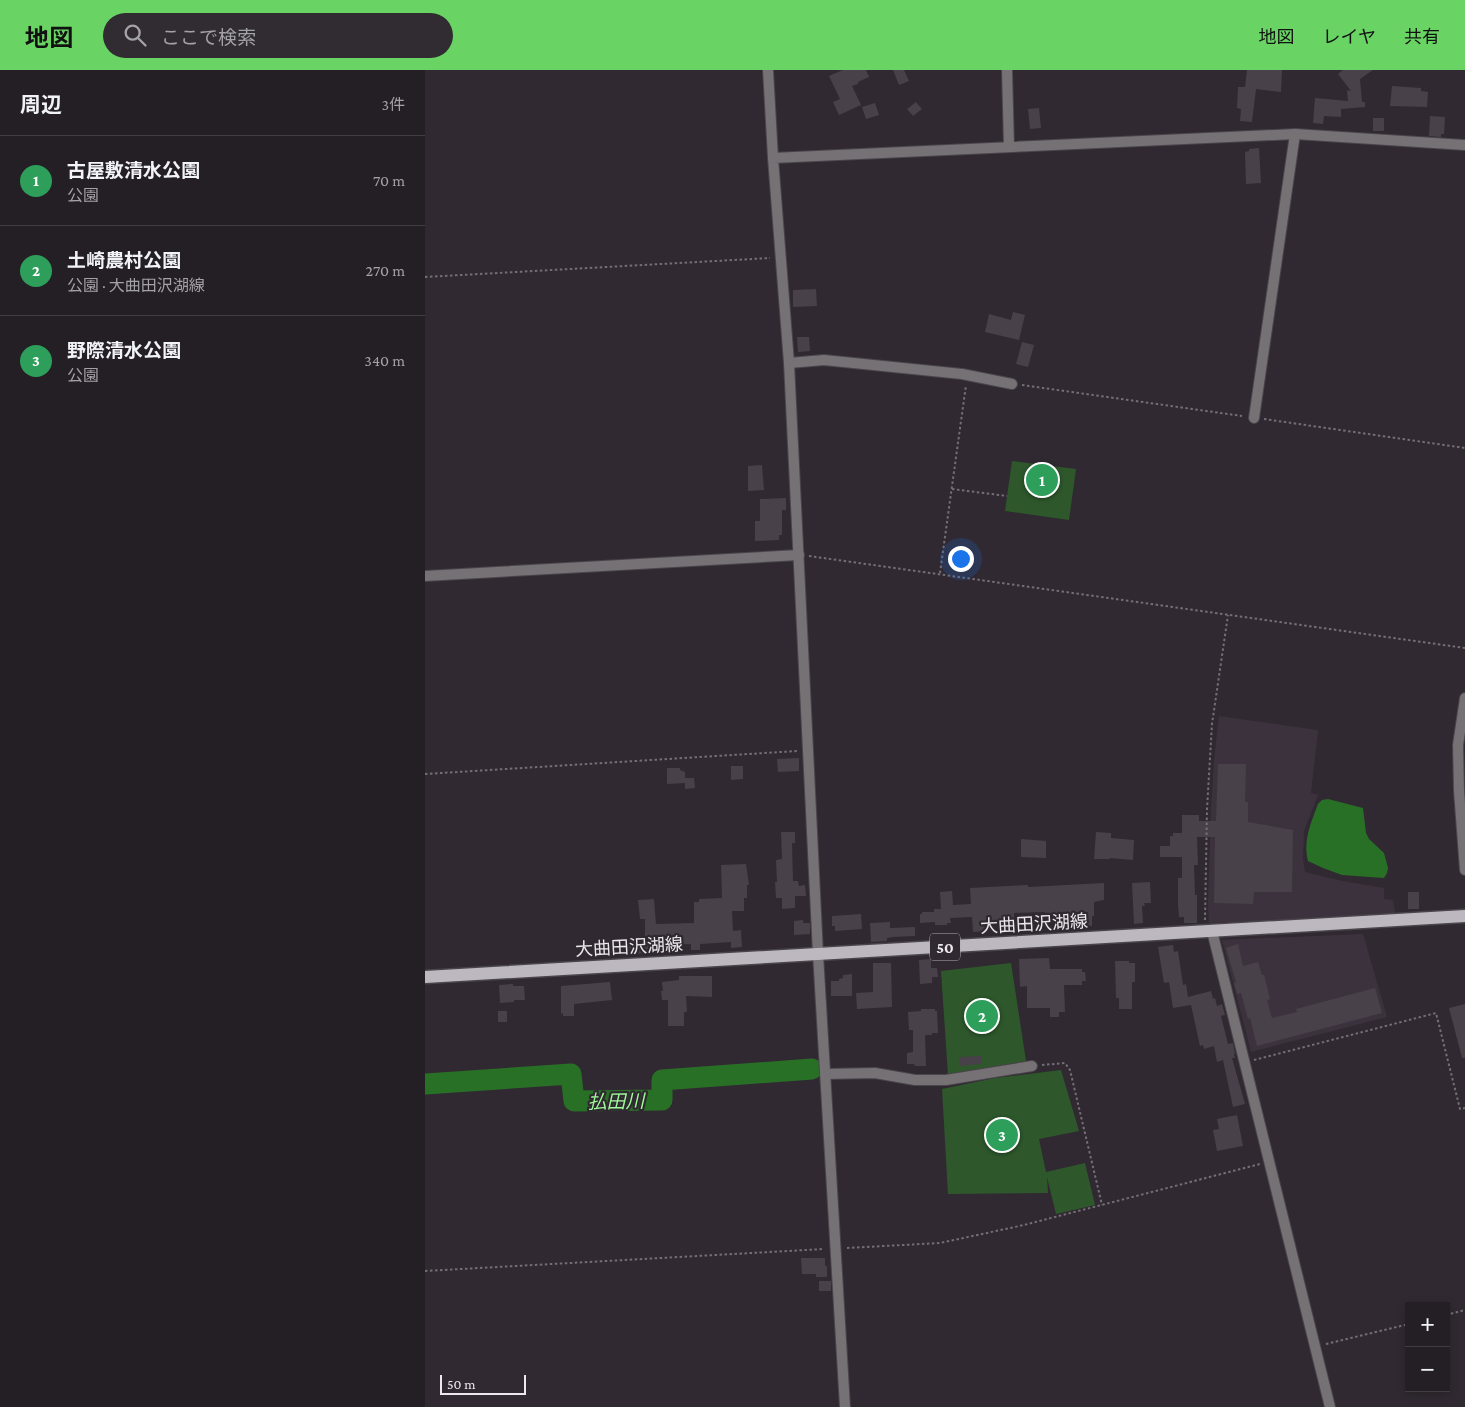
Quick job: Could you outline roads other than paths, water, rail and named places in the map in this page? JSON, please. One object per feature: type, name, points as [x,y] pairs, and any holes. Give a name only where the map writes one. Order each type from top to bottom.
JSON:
[{"type":"main road","name":"大曲田沢湖線","points":[[425,977],[1465,916]]},
{"type":"street","points":[[768,70],[789,363],[807,751],[845,1407]]},
{"type":"street","points":[[1007,70],[1009,147]]},
{"type":"street","points":[[773,158],[1295,134],[1465,145]]},
{"type":"street","points":[[1254,418],[1295,134]]},
{"type":"street","points":[[789,363],[824,360],[968,375],[1011,384]]},
{"type":"street","points":[[425,576],[799,554]]},
{"type":"street","points":[[1465,698],[1458,745],[1459,791],[1465,870]]},
{"type":"street","points":[[1208,932],[1245,1063],[1330,1407]]},
{"type":"street","points":[[825,1074],[875,1073],[915,1080],[946,1080],[1032,1066]]},
{"type":"waterway","name":"払田川","points":[[425,1084],[571,1074],[574,1101],[662,1100],[662,1080],[812,1069]]},
{"type":"place","name":"古屋敷清水公園","points":[[1042,480]]},
{"type":"place","name":"土崎農村公園","points":[[982,1016]]},
{"type":"place","name":"野際清水公園","points":[[1002,1135]]}]
